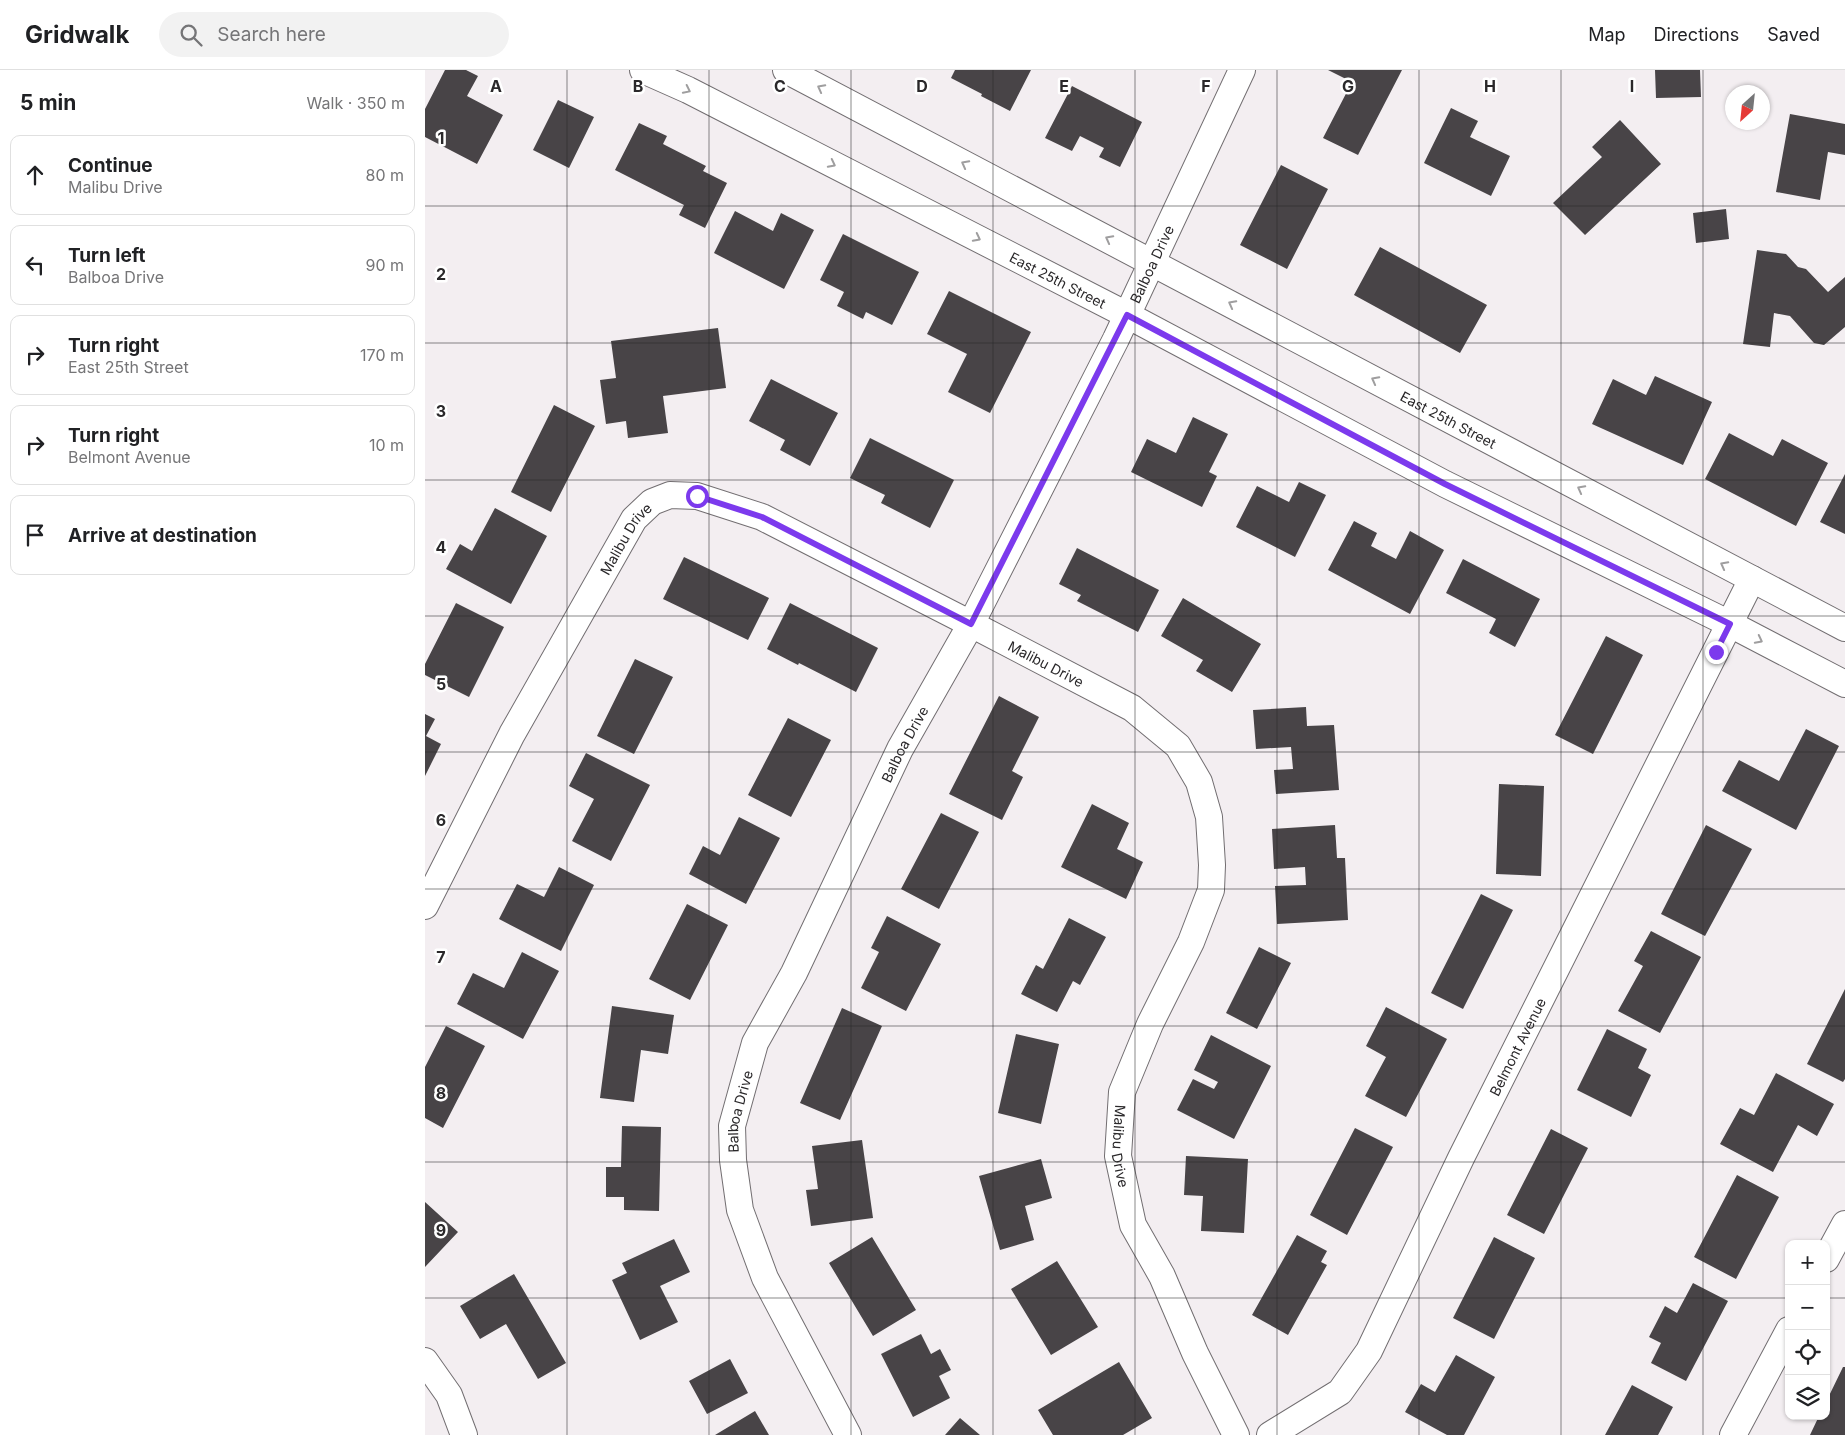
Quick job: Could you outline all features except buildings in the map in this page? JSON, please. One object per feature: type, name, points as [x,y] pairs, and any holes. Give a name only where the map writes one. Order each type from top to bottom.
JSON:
[{"type":"street","name":"East 25th Street","points":[[643,70],[687,90],[1127,315],[1445,484],[1730,624],[1845,684]]},
{"type":"street","name":"East 25th Street","points":[[786,70],[1845,628]]},
{"type":"street","name":"Balboa Drive","points":[[848,1435],[765,1278],[740,1210],[733,1160],[732,1126],[755,1043],[793,974],[900,750],[971,624],[1127,315],[1242,70]]},
{"type":"street","name":"Malibu Drive","points":[[425,906],[512,734],[633,520],[652,502],[670,495],[697,496],[762,517],[1132,708],[1178,746],[1199,782],[1209,817],[1212,865],[1211,890],[1191,942],[1150,1024],[1122,1092],[1118,1156],[1133,1225],[1162,1276],[1195,1353],[1236,1435]]},
{"type":"street","name":"Belmont Avenue","points":[[1270,1435],[1339,1392],[1369,1351],[1466,1150],[1753,579]]},
{"type":"street","points":[[1830,1252],[1845,1224]]},
{"type":"street","points":[[1733,1435],[1785,1338]]},
{"type":"street","points":[[425,1361],[449,1394],[464,1435]]},
{"type":"route","points":[[697,496],[762,517],[971,624],[1127,315],[1445,484],[1730,624],[1716,652]]}]
